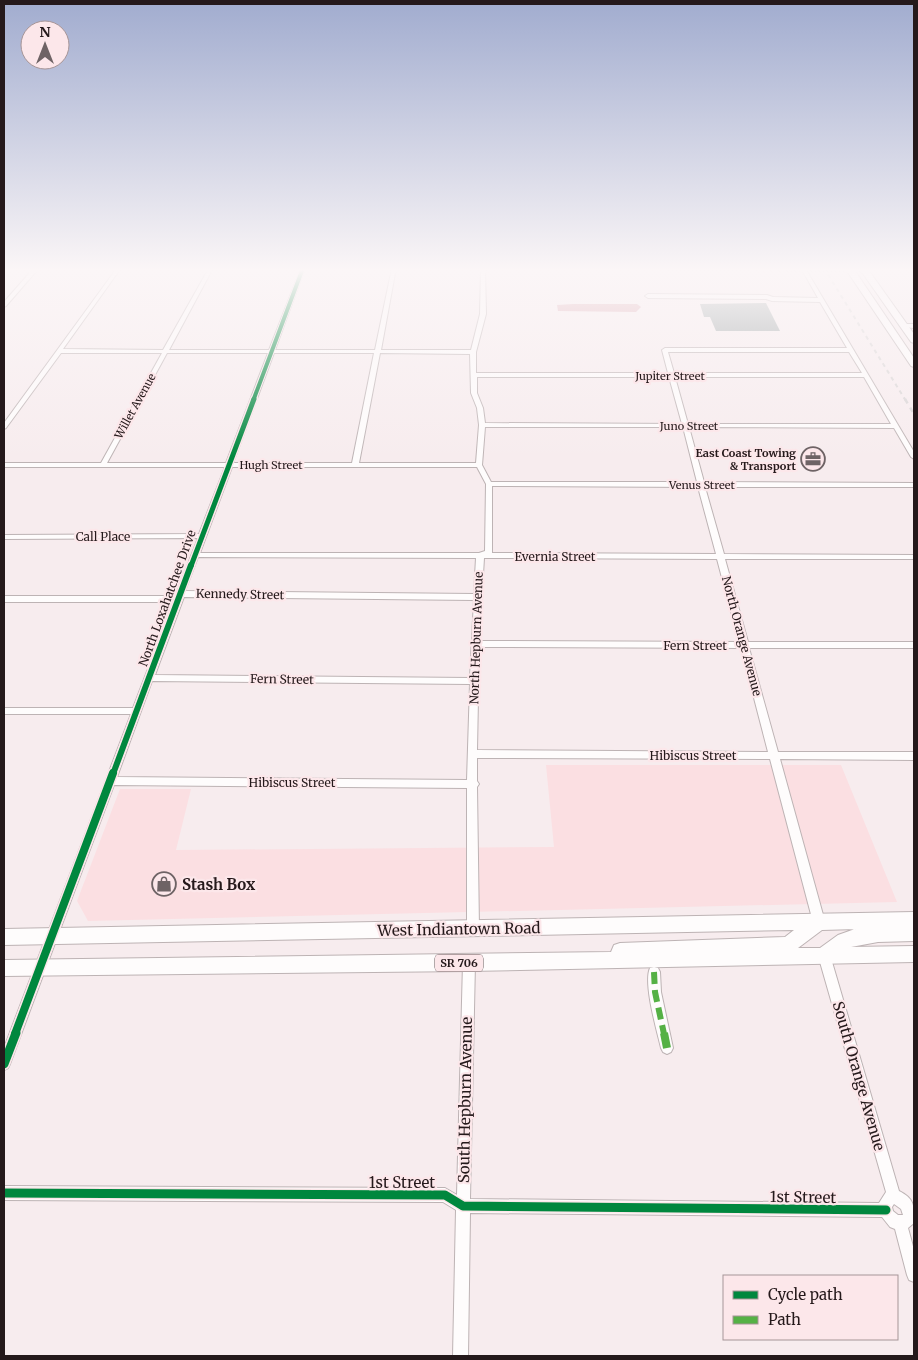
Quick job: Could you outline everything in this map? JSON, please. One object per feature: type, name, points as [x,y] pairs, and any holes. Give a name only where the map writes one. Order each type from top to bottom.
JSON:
[{"type":"main road","points":[[892,331],[912,360]]},
{"type":"main road","name":"West Indiantown Road","points":[[4,937],[914,920]]},
{"type":"main road","points":[[570,961],[600,952],[683,947],[788,945],[819,922]]},
{"type":"main road","points":[[824,955],[837,943],[851,937],[914,933]]},
{"type":"main road","name":"SR 706","points":[[4,968],[469,963],[914,954]]},
{"type":"street","points":[[4,427],[72,331]]},
{"type":"street","name":"Willet Avenue","points":[[103,465],[176,331]]},
{"type":"street","name":"North Loxahatchee Drive","points":[[4,1064],[278,331]]},
{"type":"street","points":[[355,465],[382,331]]},
{"type":"street","points":[[478,331],[473,352],[474,393],[480,408],[482,425],[478,465],[489,484]]},
{"type":"street","points":[[840,331],[914,457]]},
{"type":"street","name":"North Orange Avenue","points":[[819,922],[666,350],[851,350]]},
{"type":"street","points":[[58,351],[473,352]]},
{"type":"street","name":"Jupiter Street","points":[[474,375],[866,375]]},
{"type":"street","name":"Juno Street","points":[[482,425],[896,426]]},
{"type":"street","name":"Hugh Street","points":[[4,464],[478,465]]},
{"type":"street","name":"Venus Street","points":[[489,484],[914,485]]},
{"type":"street","name":"North Hepburn Avenue","points":[[473,929],[474,784],[472,754],[475,644],[480,556],[489,552],[489,484]]},
{"type":"street","name":"Call Place","points":[[4,537],[202,536]]},
{"type":"street","name":"Evernia Street","points":[[195,555],[914,557]]},
{"type":"street","name":"Kennedy Street","points":[[4,599],[164,599],[180,594],[477,597]]},
{"type":"street","name":"Fern Street","points":[[475,644],[914,645]]},
{"type":"street","name":"Fern Street","points":[[149,678],[474,681]]},
{"type":"street","points":[[4,711],[137,711]]},
{"type":"street","name":"Hibiscus Street","points":[[472,754],[914,756]]},
{"type":"street","name":"Hibiscus Street","points":[[111,780],[474,784]]},
{"type":"street","name":"South Orange Avenue","points":[[824,955],[894,1197]]},
{"type":"street","name":"South Hepburn Avenue","points":[[460,1356],[469,963]]},
{"type":"street","points":[[654,972],[655,992],[668,1048]]},
{"type":"street","name":"1st Street","points":[[4,1194],[445,1195],[463,1206],[886,1210]]},
{"type":"street","points":[[894,1197],[905,1202],[912,1213],[909,1220],[900,1223],[892,1219],[886,1210],[887,1199],[894,1197]]},
{"type":"street","points":[[900,1223],[914,1275]]},
{"type":"shaded area","points":[[546,765],[841,765],[897,902],[88,921],[77,901],[120,789],[191,789],[176,850],[554,847]]},
{"type":"railway","points":[[863,331],[906,401]]},
{"type":"railway","points":[[905,399],[914,414]]},
{"type":"marked path","points":[[654,972],[655,992],[667,1048]]},
{"type":"cycle path","points":[[4,1064],[279,331]]},
{"type":"cycle path","points":[[4,1193],[445,1195],[463,1206],[886,1210]]},
{"type":"place","name":"East Coast Towing & Transport","points":[[813,459]]},
{"type":"place","name":"Stash Box","points":[[164,884]]}]
